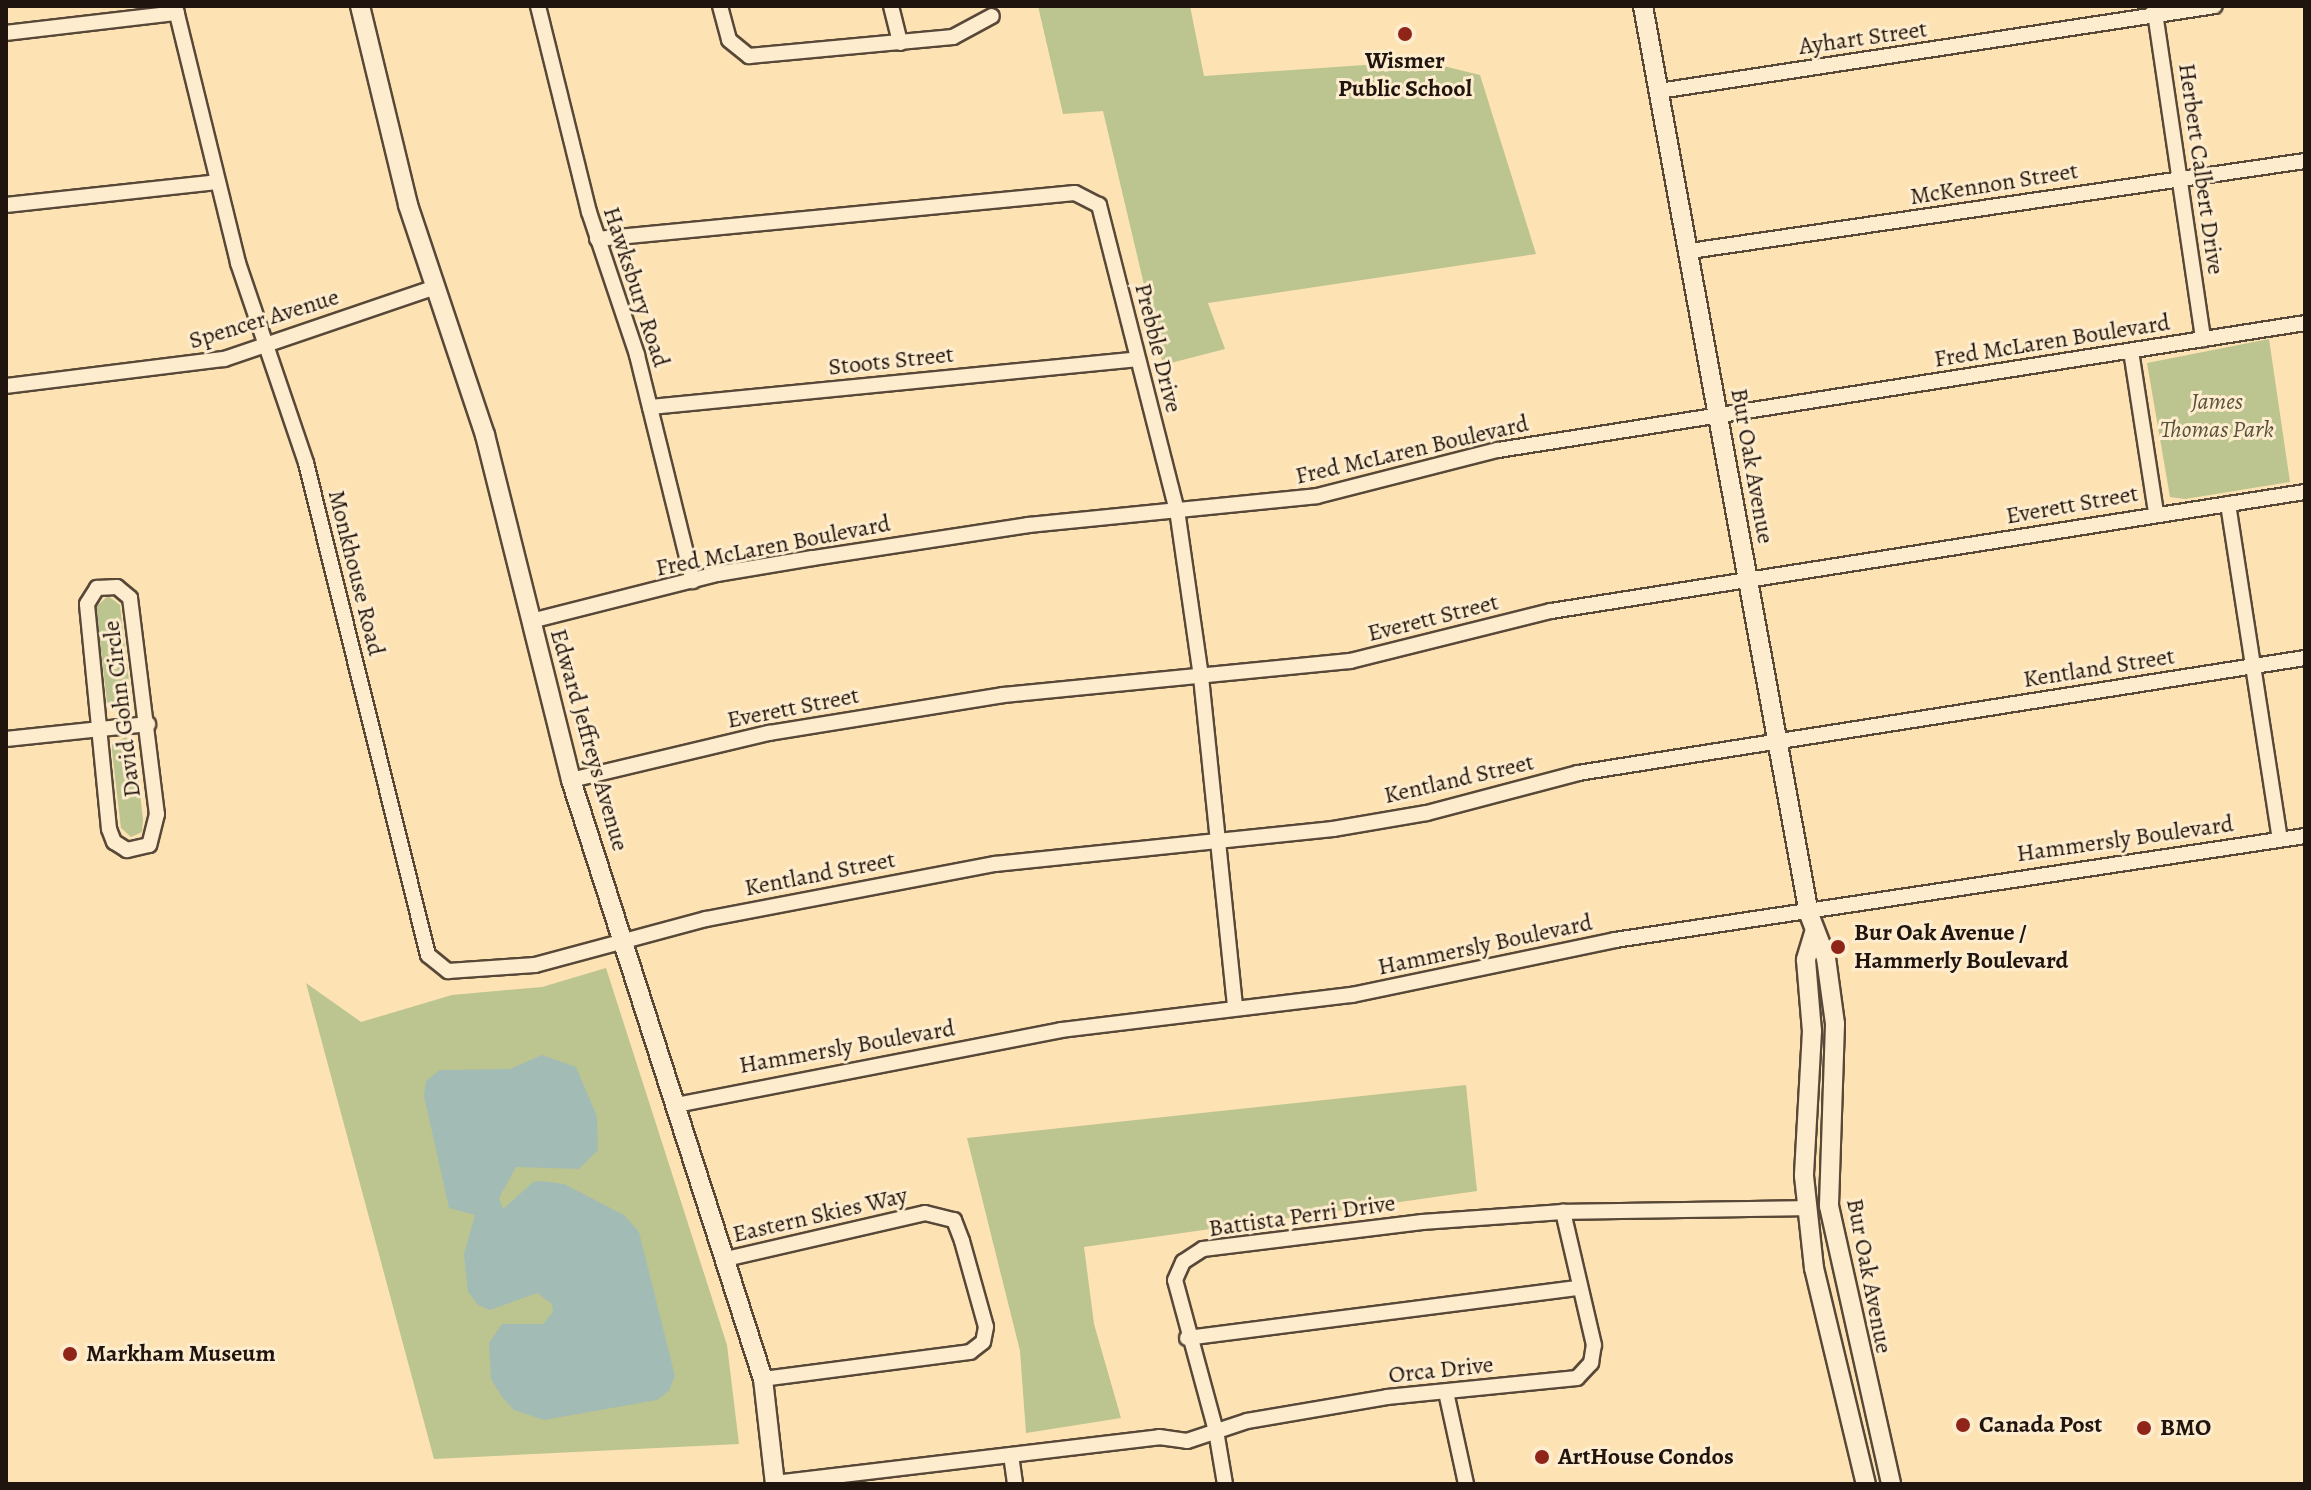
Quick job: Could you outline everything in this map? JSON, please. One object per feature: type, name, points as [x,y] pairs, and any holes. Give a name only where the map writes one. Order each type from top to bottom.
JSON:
[{"type":"street","name":"Edward Jeffreys Avenue","points":[[360,6],[408,205],[485,435],[571,780],[763,1379],[775,1483]]},
{"type":"street","name":"Hawksbury Road","points":[[538,6],[597,239],[650,407],[693,581]]},
{"type":"street","points":[[720,6],[729,40],[749,56],[953,37],[992,16]]},
{"type":"street","points":[[891,6],[900,43]]},
{"type":"street","name":"Bur Oak Avenue","points":[[1643,6],[1809,914],[1826,958],[1835,1024],[1829,1206],[1891,1484]]},
{"type":"street","name":"Ayhart Street","points":[[1659,91],[2155,12],[2215,6]]},
{"type":"street","points":[[6,33],[176,10]]},
{"type":"street","name":"Monkhouse Road","points":[[176,10],[217,182],[266,346],[306,463],[428,955],[448,971],[503,970],[623,939]]},
{"type":"street","name":"Herbert Calbert Drive","points":[[2155,12],[2203,339]]},
{"type":"street","name":"McKennon Street","points":[[1690,251],[2305,161]]},
{"type":"street","points":[[6,205],[217,182]]},
{"type":"street","name":"Prebble Drive","points":[[597,239],[1075,193],[1094,200],[1102,212],[1177,510],[1201,677],[1215,838],[1235,1005]]},
{"type":"street","name":"Spencer Avenue","points":[[6,386],[203,364],[266,346],[436,287]]},
{"type":"street","name":"Fred McLaren Boulevard","points":[[531,621],[693,581],[1028,525],[1317,496],[1498,450],[1719,419],[2305,323]]},
{"type":"street","points":[[2131,351],[2156,513]]},
{"type":"street","name":"Stoots Street","points":[[650,407],[1137,359]]},
{"type":"street","name":"Everett Street","points":[[571,780],[769,733],[864,717],[1003,695],[1350,661],[1551,611],[2156,513],[2305,492]]},
{"type":"street","points":[[2228,504],[2280,839]]},
{"type":"street","name":"David Gohn Circle","points":[[117,587],[130,598],[148,724],[157,814],[149,845],[127,850],[114,842],[109,829],[100,729],[87,604],[97,588],[117,587]]},
{"type":"street","name":"Kentland Street","points":[[623,939],[995,864],[1215,838],[1333,829],[1427,813],[1578,773],[2305,658]]},
{"type":"street","points":[[6,739],[148,724]]},
{"type":"street","name":"Hammersly Boulevard","points":[[676,1105],[1061,1030],[1199,1016],[1235,1005],[1352,995],[1615,940],[1809,914],[1921,891],[2305,836]]},
{"type":"street","name":"Bur Oak Avenue","points":[[1814,933],[1806,960],[1812,1031],[1807,1208],[1814,1268],[1866,1484]]},
{"type":"street","name":"Battista Perri Drive","points":[[1225,1484],[1216,1431],[1187,1338],[1175,1280],[1183,1262],[1203,1249],[1422,1222],[1563,1212],[1807,1208]]},
{"type":"street","points":[[1187,1338],[1580,1288],[1563,1212]]},
{"type":"street","name":"Eastern Skies Way","points":[[726,1259],[925,1213],[954,1220],[962,1241],[986,1327],[983,1342],[970,1352],[763,1379]]},
{"type":"street","name":"Orca Drive","points":[[775,1483],[1159,1437],[1187,1441],[1247,1421],[1446,1392],[1577,1378],[1591,1363],[1594,1345],[1580,1288]]},
{"type":"street","points":[[1446,1392],[1466,1484]]},
{"type":"street","points":[[1011,1455],[1015,1484]]},
{"type":"green space","points":[[1038,6],[1190,6],[1204,76],[1423,61],[1480,75],[1536,254],[1208,303],[1225,349],[1163,365],[1103,111],[1063,114]]},
{"type":"green space","name":"James Thomas Park","points":[[2269,339],[2290,482],[2185,499],[2170,497],[2147,363]]},
{"type":"green space","points":[[108,596],[120,605],[131,699],[127,712],[120,715],[107,702],[96,607]]},
{"type":"green space","points":[[126,737],[135,746],[143,820],[142,832],[131,837],[121,828],[112,751],[112,744]]},
{"type":"green space","points":[[606,968],[727,1345],[739,1444],[434,1459],[306,983],[361,1022],[452,995],[542,987]]},
{"type":"green space","points":[[1466,1085],[1477,1191],[1084,1247],[1094,1324],[1121,1418],[1026,1433],[1020,1351],[967,1138]]},
{"type":"water","points":[[542,1055],[576,1067],[597,1116],[598,1150],[579,1169],[516,1167],[499,1198],[503,1209],[533,1182],[542,1181],[564,1184],[624,1215],[639,1232],[675,1376],[669,1391],[657,1400],[544,1420],[514,1410],[502,1397],[491,1379],[489,1343],[502,1324],[543,1324],[553,1312],[552,1304],[537,1293],[490,1310],[478,1305],[468,1292],[464,1254],[475,1215],[449,1208],[424,1096],[426,1081],[440,1070],[510,1069]]},
{"type":"place","name":"Wismer Public School","points":[[1405,34]]},
{"type":"place","name":"Bur Oak Avenue / Hammerly Boulevard","points":[[1838,947]]},
{"type":"place","name":"Markham Museum","points":[[70,1354]]},
{"type":"place","name":"Canada Post","points":[[1963,1425]]},
{"type":"place","name":"BMO","points":[[2144,1428]]},
{"type":"place","name":"ArtHouse Condos","points":[[1542,1457]]}]
